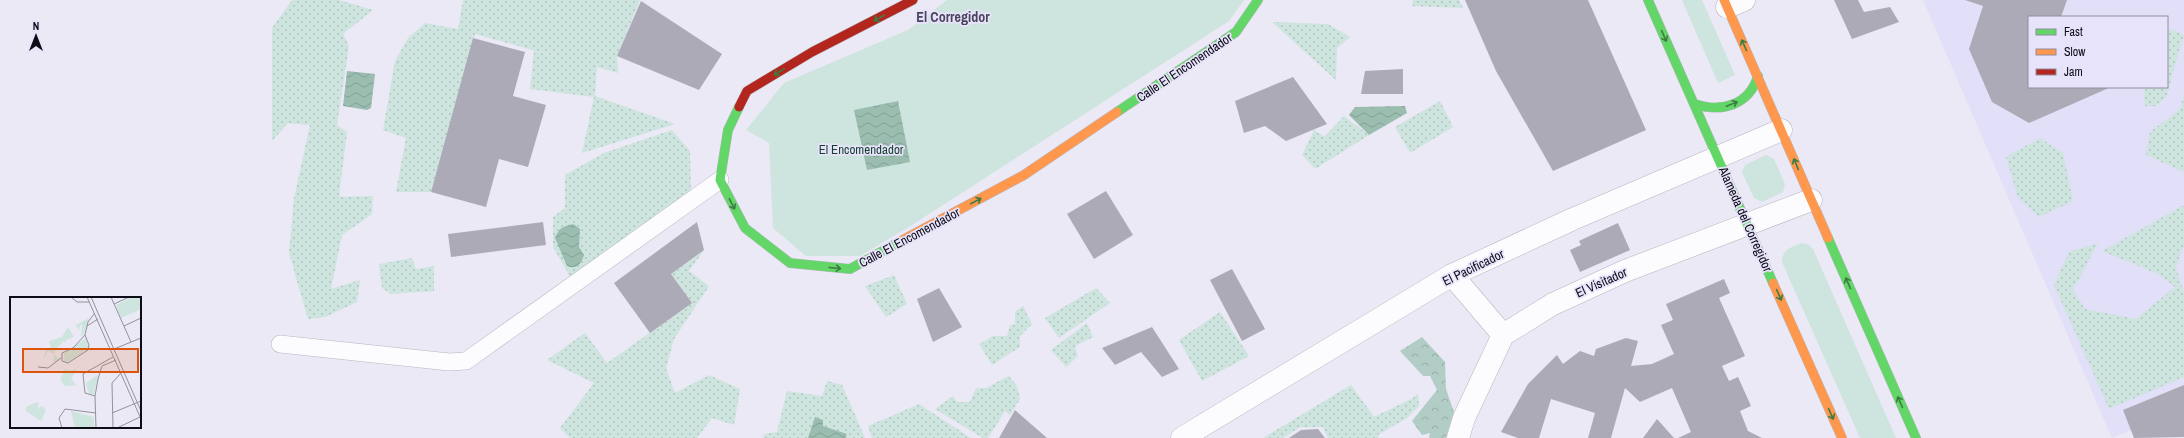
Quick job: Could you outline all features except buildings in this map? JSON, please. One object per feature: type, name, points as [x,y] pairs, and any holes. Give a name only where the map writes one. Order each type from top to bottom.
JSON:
[{"type":"main road","points":[[720,180],[728,130],[747,91],[812,52],[913,0]]},
{"type":"main road","name":"Calle El Encomendador","points":[[720,180],[745,228],[790,263],[850,269],[1024,175],[1236,32],[1258,0]]},
{"type":"main road","name":"Alameda del Corregidor","points":[[1648,0],[1749,225],[1842,438]]},
{"type":"main road","points":[[1732,2],[1758,76],[1916,438]]},
{"type":"main road","points":[[1695,104],[1712,109],[1732,105],[1751,94],[1757,85],[1758,76]]},
{"type":"street","name":"El Pacificador","points":[[1182,438],[1452,275],[1573,219],[1781,130]]},
{"type":"street","name":"El Visitador","points":[[1503,335],[1552,304],[1625,270],[1749,225],[1811,200]]},
{"type":"street","points":[[1452,275],[1503,335],[1464,418],[1458,438]]},
{"type":"lane","points":[[280,344],[449,362],[466,361],[720,180]]},
{"type":"shaded area","points":[[1923,0],[2184,0],[2184,408],[2112,438]]},
{"type":"green space","points":[[292,0],[339,0],[373,10],[343,34],[349,46],[337,125],[347,132],[339,197],[373,196],[372,214],[342,235],[331,289],[360,280],[357,302],[325,317],[308,319],[289,253],[294,198],[310,125],[288,123],[272,141],[272,28]]},
{"type":"green space","points":[[463,0],[640,0],[617,56],[618,73],[597,67],[595,96],[675,124],[582,153],[594,97],[530,89],[534,51],[569,60],[475,34],[431,192],[396,192],[406,138],[383,130],[395,61],[408,38],[425,23],[458,29]]},
{"type":"green space","name":"El Encomendador","points":[[947,0],[1244,0],[1229,21],[912,225],[860,256],[806,256],[773,228],[769,143],[746,130],[784,83],[908,30]]},
{"type":"green space","points":[[1413,0],[1459,0],[1463,8],[1412,6]]},
{"type":"green space","points":[[1682,0],[1702,0],[1735,75],[1718,83]]},
{"type":"green space","points":[[1272,22],[1328,24],[1350,37],[1337,48],[1336,80]]},
{"type":"green space","points":[[2168,28],[2184,35],[2166,97],[2156,106],[2145,106],[2144,93],[2146,88],[2168,88]]},
{"type":"green space","points":[[2184,94],[2184,172],[2146,155],[2150,132],[2180,109]]},
{"type":"green space","points":[[1440,101],[1453,127],[1410,153],[1395,127]]},
{"type":"green space","points":[[1344,116],[1369,135],[1315,169],[1302,155],[1314,130],[1324,137]]},
{"type":"green space","points":[[672,130],[690,151],[691,192],[572,280],[553,247],[553,217],[565,208],[565,175],[604,153]]},
{"type":"green space","points":[[2040,138],[2063,153],[2073,201],[2039,217],[2018,197],[2006,157]]},
{"type":"green space","points":[[1766,155],[1774,159],[1785,184],[1783,192],[1762,202],[1754,198],[1742,172],[1745,165]]},
{"type":"green space","points":[[2184,205],[2184,244],[2176,267],[2184,293],[2184,377],[2109,409],[2054,285],[2069,252],[2098,243],[2073,290],[2085,309],[2136,319],[2175,287],[2158,274],[2102,251]]},
{"type":"green space","points":[[1802,243],[1809,245],[1813,249],[1896,438],[1860,438],[1782,262],[1782,258],[1788,249]]},
{"type":"green space","points":[[704,250],[689,271],[709,286],[674,339],[666,369],[675,393],[709,375],[740,389],[734,425],[712,418],[697,438],[570,438],[560,428],[594,383],[547,360],[585,333],[607,363],[692,303],[671,274]]},
{"type":"green space","points":[[412,258],[416,269],[434,266],[434,291],[391,294],[382,288],[379,264]]},
{"type":"green space","points":[[894,275],[907,304],[886,317],[865,286]]},
{"type":"green space","points":[[1096,288],[1110,303],[1059,338],[1045,318]]},
{"type":"green space","points":[[1023,306],[1032,324],[1020,336],[1020,347],[992,365],[979,344],[993,336],[1007,336],[1010,325],[1015,324],[1015,312]]},
{"type":"green space","points":[[1220,312],[1249,356],[1202,381],[1179,340]]},
{"type":"green space","points":[[1087,323],[1093,337],[1075,346],[1078,356],[1066,367],[1051,350]]},
{"type":"green space","points":[[1422,337],[1445,362],[1446,389],[1454,412],[1446,438],[1429,438],[1430,433],[1422,435],[1412,421],[1437,390],[1430,376],[1423,376],[1400,351]]},
{"type":"green space","points":[[1009,376],[1017,386],[1020,399],[1010,415],[1005,411],[988,438],[983,438],[935,409],[953,396],[957,402],[970,402],[976,388],[986,388]]},
{"type":"green space","points":[[827,381],[842,385],[865,438],[763,438],[764,434],[777,432],[787,391],[822,396]]},
{"type":"green space","points":[[1351,385],[1374,417],[1413,398],[1418,394],[1419,406],[1407,418],[1378,435],[1379,438],[1328,438],[1323,427],[1300,427],[1283,438],[1263,438]]},
{"type":"green space","points":[[919,404],[971,438],[872,438],[868,426]]},
{"type":"water","points":[[347,71],[375,74],[371,108],[367,110],[343,106]]},
{"type":"water","points":[[898,101],[910,162],[867,170],[854,110]]},
{"type":"water","points":[[1405,106],[1407,113],[1369,135],[1349,115],[1355,107]]},
{"type":"water","points":[[573,224],[580,229],[579,247],[584,255],[576,267],[570,267],[567,266],[555,238],[562,228]]},
{"type":"water","points":[[815,417],[823,420],[823,426],[847,434],[845,438],[808,438]]},
{"type":"traffic: fast","points":[[1117,112],[1236,32],[1258,0]]},
{"type":"traffic: fast","points":[[1648,0],[1773,283]]},
{"type":"traffic: fast","points":[[1695,104],[1715,108],[1733,104],[1748,94],[1754,86],[1758,76]]},
{"type":"traffic: fast","points":[[739,107],[728,130],[720,180],[745,228],[790,263],[850,269],[899,242]]},
{"type":"traffic: fast","points":[[1828,238],[1916,438]]},
{"type":"traffic: slow","points":[[1724,0],[1828,238]]},
{"type":"traffic: slow","points":[[899,242],[1024,175],[1117,112]]},
{"type":"traffic: slow","points":[[1773,283],[1842,438]]},
{"type":"traffic: jam","points":[[739,107],[747,91],[812,52],[913,0]]},
{"type":"district","name":"El Corregidor","points":[[953,17]]}]
